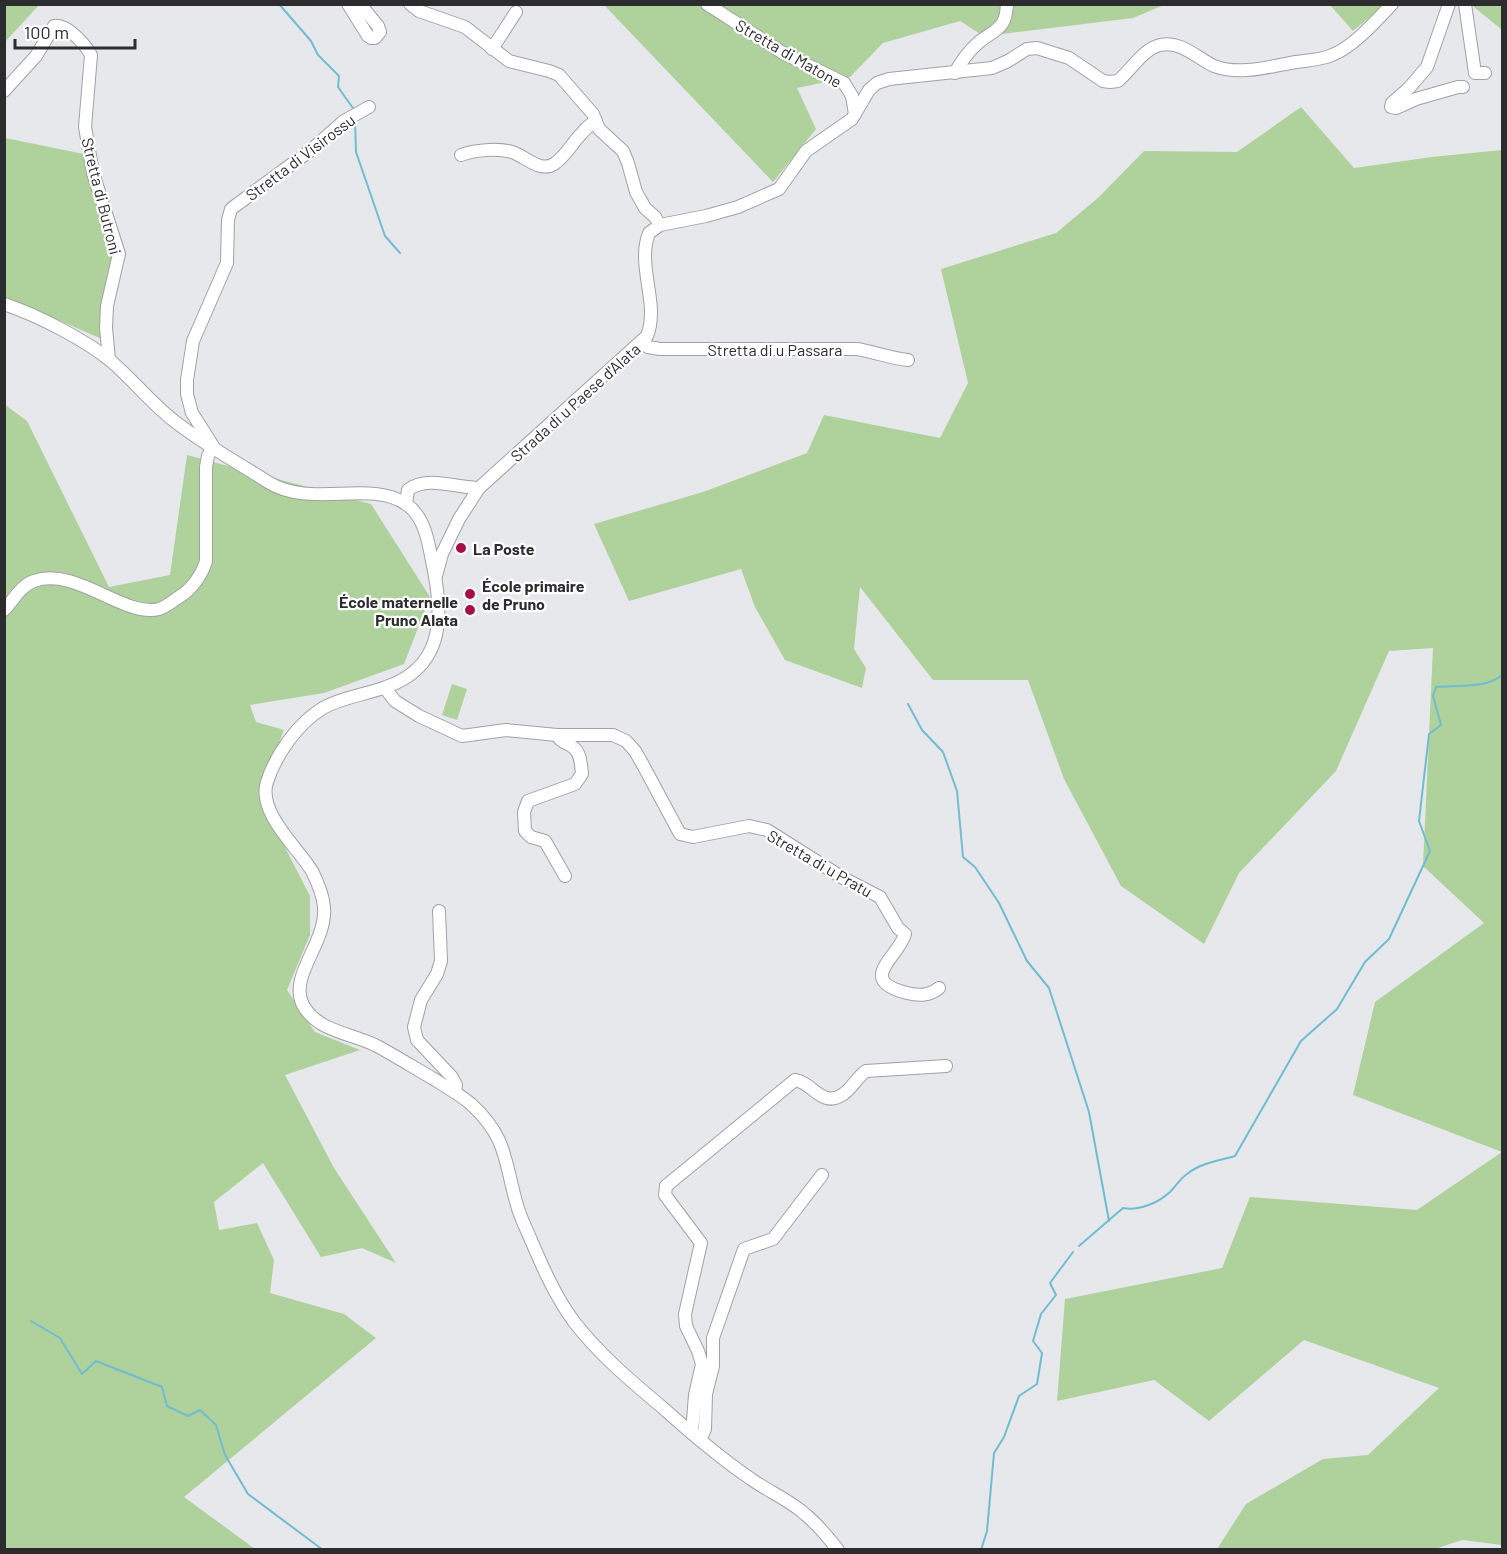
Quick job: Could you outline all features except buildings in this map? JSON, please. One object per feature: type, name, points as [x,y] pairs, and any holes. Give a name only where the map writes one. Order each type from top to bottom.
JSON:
[{"type":"street","points":[[348,4],[368,36],[375,38],[380,32],[378,26],[360,4]]},
{"type":"street","points":[[410,4],[419,11],[465,27],[509,61],[549,70],[559,75],[593,114],[599,129],[622,151],[628,163],[636,192],[645,208],[660,225],[706,216],[773,193],[784,183],[806,151],[852,119],[869,90],[877,83],[889,79],[992,68],[1027,49],[1037,48],[1069,57],[1103,81],[1118,81],[1153,47],[1163,44],[1192,52],[1223,69],[1274,67],[1298,61],[1319,60],[1334,55],[1368,29],[1392,4]]},
{"type":"street","name":"Stretta di Matone","points":[[707,4],[783,53],[844,83],[852,96],[855,114]]},
{"type":"street","points":[[955,72],[981,40],[997,31],[1002,23],[1007,4]]},
{"type":"street","points":[[1449,4],[1427,67],[1392,103],[1391,107],[1396,108],[1416,99],[1463,87]]},
{"type":"street","points":[[1465,4],[1475,74],[1485,73]]},
{"type":"street","points":[[492,49],[516,12]]},
{"type":"street","name":"Stretta di Butroni","points":[[4,91],[36,56],[54,26],[61,26],[76,37],[92,55],[85,127],[93,173],[119,254],[107,306],[106,328],[109,359]]},
{"type":"street","name":"Stretta di Visirossu","points":[[213,446],[192,413],[187,394],[187,380],[193,341],[227,263],[228,220],[231,209],[311,150],[344,121],[369,107]]},
{"type":"street","points":[[461,155],[470,152],[503,150],[513,152],[539,166],[546,167],[554,164],[581,133],[596,120]]},
{"type":"street","name":"Strada di u Paese d'Alata","points":[[435,578],[446,545],[479,488],[641,343],[650,329],[646,240],[649,233],[660,225]]},
{"type":"street","points":[[4,304],[57,327],[109,359],[170,418],[276,487],[299,494],[322,496],[369,494],[396,498],[406,504],[421,520],[435,578],[439,620],[436,637],[422,666],[409,678],[385,688],[343,699],[326,706],[309,718],[287,742],[266,783],[265,792],[274,819],[313,873],[324,903],[321,932],[304,968],[299,984],[299,994],[313,1020],[370,1043],[455,1092],[492,1126],[500,1140],[518,1208],[560,1301],[577,1325],[625,1376],[750,1479],[804,1512],[838,1550]]},
{"type":"street","name":"Stretta di u Passara","points":[[641,343],[660,349],[857,349],[889,358],[908,360]]},
{"type":"street","points":[[4,610],[26,584],[43,579],[69,581],[143,609],[158,609],[185,594],[203,571],[206,561],[206,467],[213,446]]},
{"type":"street","points":[[406,504],[408,490],[413,485],[434,483],[479,488]]},
{"type":"street","points":[[369,494],[376,490],[408,490]]},
{"type":"street","name":"Stretta di u Pratu","points":[[385,688],[395,701],[419,717],[462,735],[506,730],[557,735],[613,735],[626,741],[635,751],[680,834],[693,837],[749,826],[767,830],[843,878],[880,897],[898,928],[905,934],[903,942],[886,961],[882,974],[885,982],[891,987],[915,994],[932,993],[939,988]]},
{"type":"street","points":[[557,735],[560,741],[574,748],[580,757],[582,774],[575,784],[528,801],[524,812],[525,831],[531,837],[544,841],[566,876]]},
{"type":"street","points":[[439,911],[441,961],[437,974],[421,1000],[414,1027],[417,1040],[451,1076],[456,1085],[455,1092]]},
{"type":"street","points":[[696,1436],[696,1395],[702,1364],[686,1326],[685,1314],[701,1243],[665,1195],[666,1186],[795,1080],[802,1081],[819,1096],[831,1099],[840,1097],[866,1071],[946,1066]]},
{"type":"street","points":[[696,1436],[705,1430],[705,1394],[713,1366],[713,1338],[744,1249],[773,1239],[822,1175]]},
{"type":"green space","points":[[4,5],[39,5],[5,42]]},
{"type":"green space","points":[[604,5],[1164,5],[1133,18],[1002,34],[988,39],[960,21],[883,43],[850,77],[797,88],[816,129],[773,182]]},
{"type":"green space","points":[[1330,5],[1384,5],[1353,31]]},
{"type":"green space","points":[[1472,5],[1502,5],[1502,30],[1474,7]]},
{"type":"green space","points":[[1301,107],[1354,168],[1502,150],[1502,1152],[1353,1095],[1375,1002],[1484,923],[1423,866],[1433,648],[1389,651],[1336,771],[1239,873],[1204,944],[1121,886],[1064,779],[1028,680],[933,680],[860,587],[854,649],[866,668],[862,688],[785,660],[755,607],[741,569],[629,601],[594,524],[703,492],[807,453],[824,415],[940,438],[968,383],[941,269],[1056,233],[1099,197],[1144,151],[1237,152]]},
{"type":"green space","points":[[5,138],[84,154],[115,256],[102,339],[5,297]]},
{"type":"green space","points":[[4,404],[27,421],[109,587],[170,575],[187,455],[371,504],[430,597],[404,664],[324,693],[250,705],[256,722],[284,730],[258,795],[310,896],[310,935],[287,990],[315,1032],[360,1050],[285,1075],[334,1168],[396,1263],[362,1248],[321,1257],[263,1163],[214,1202],[219,1230],[257,1223],[274,1260],[270,1293],[344,1314],[376,1338],[184,1497],[255,1549],[5,1549]]},
{"type":"green space","points":[[452,684],[467,689],[457,720],[442,715]]},
{"type":"green space","points":[[1502,1152],[1502,1545],[1462,1540],[1432,1550],[1217,1549],[1246,1504],[1323,1459],[1368,1455],[1439,1388],[1304,1340],[1209,1421],[1154,1380],[1057,1401],[1065,1299],[1222,1268],[1250,1197],[1417,1210]]},
{"type":"waterway","points":[[279,4],[311,41],[318,55],[339,76],[338,87],[355,111]]},
{"type":"waterway","points":[[355,120],[356,152],[385,236],[400,253]]},
{"type":"waterway","points":[[1079,1246],[1123,1208],[1142,1207],[1154,1203],[1170,1192],[1192,1170],[1235,1156],[1301,1041],[1337,1009],[1365,962],[1389,939],[1430,851],[1419,821],[1429,734],[1441,725],[1433,696],[1436,687],[1479,685],[1502,675]]},
{"type":"waterway","points":[[908,704],[922,730],[943,752],[957,791],[963,857],[975,867],[999,903],[1027,961],[1049,988],[1089,1112],[1109,1221]]},
{"type":"waterway","points":[[981,1550],[987,1531],[994,1453],[1004,1437],[1019,1396],[1037,1384],[1042,1353],[1033,1341],[1041,1314],[1056,1295],[1050,1283],[1073,1252]]},
{"type":"waterway","points":[[31,1321],[60,1338],[82,1374],[96,1361],[162,1387],[167,1406],[188,1416],[200,1410],[216,1425],[225,1455],[248,1494],[323,1550]]},
{"type":"place","name":"La Poste","points":[[461,548]]},
{"type":"place","name":"École primaire de Pruno","points":[[470,594]]},
{"type":"place","name":"École maternelle Pruno Alata","points":[[470,610]]}]
